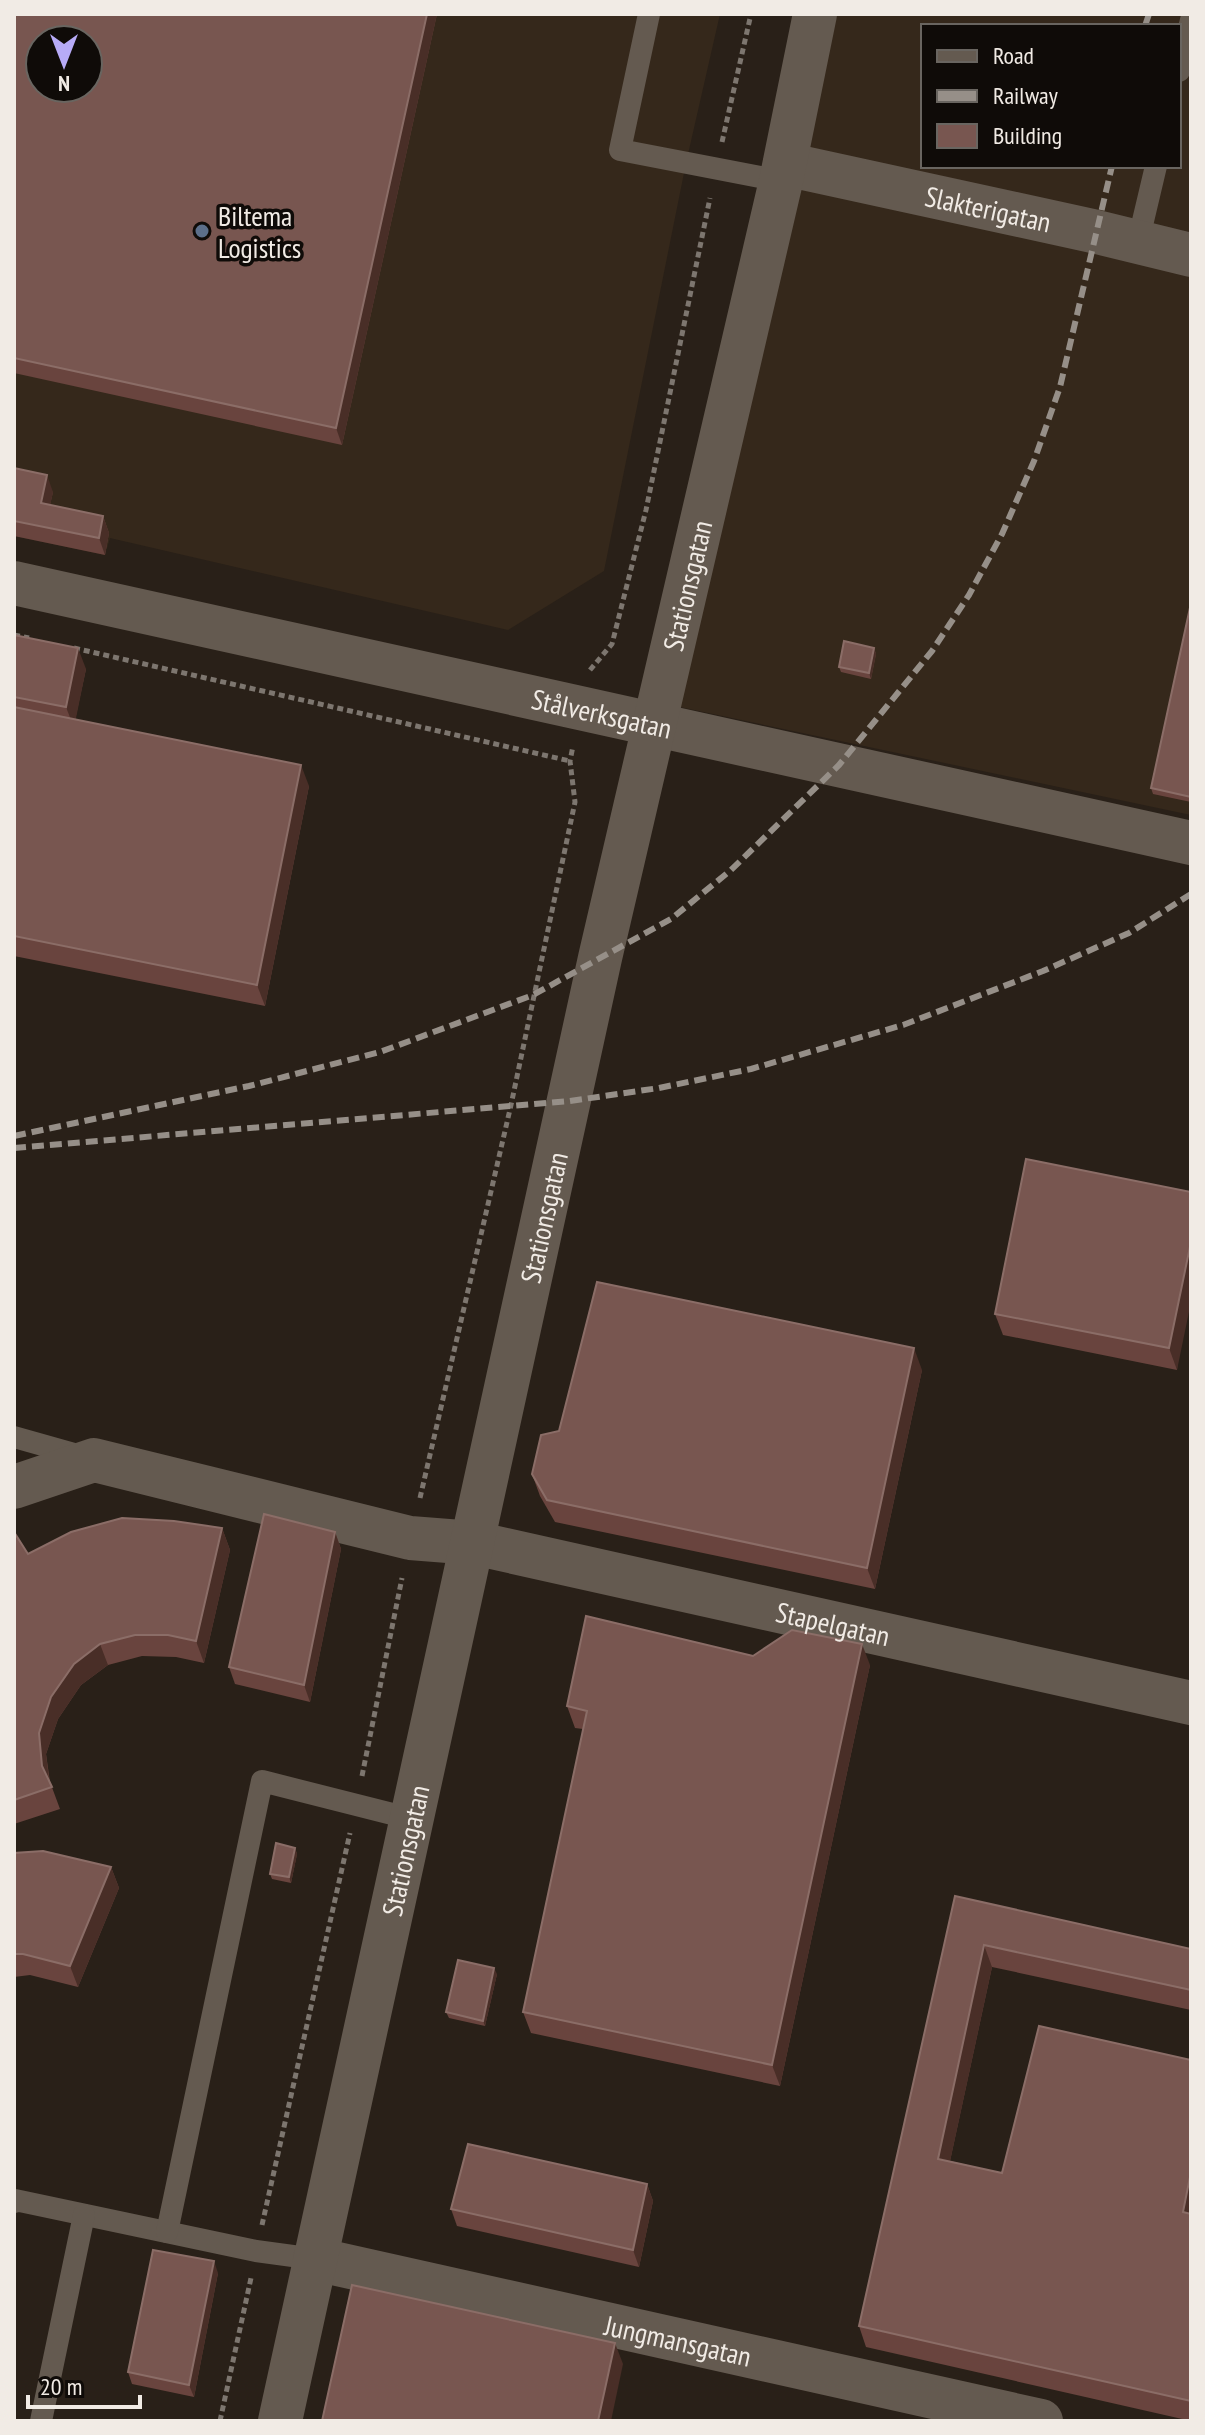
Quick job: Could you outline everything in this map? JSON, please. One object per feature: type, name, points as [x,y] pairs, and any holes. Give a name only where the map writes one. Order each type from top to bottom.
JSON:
[{"type":"street","name":"Stationsgatan","points":[[280,2421],[600,958],[783,172],[815,14]]},
{"type":"street","name":"Slakterigatan","points":[[783,172],[1191,255]]},
{"type":"street","name":"Stålverksgatan","points":[[14,583],[1191,843]]},
{"type":"street","name":"Stapelgatan","points":[[94,1460],[410,1538],[474,1543],[1191,1703]]},
{"type":"street","points":[[14,1487],[94,1460]]},
{"type":"street","name":"Jungmansgatan","points":[[315,2259],[1041,2421]]},
{"type":"lane","points":[[649,14],[620,150],[716,168],[783,172]]},
{"type":"lane","points":[[1181,62],[1191,20]]},
{"type":"lane","points":[[1138,242],[1156,168]]},
{"type":"lane","points":[[14,1437],[94,1460]]},
{"type":"lane","points":[[167,2232],[262,1781],[412,1819]]},
{"type":"lane","points":[[14,2202],[256,2251],[315,2259]]},
{"type":"lane","points":[[41,2421],[84,2215]]},
{"type":"path","points":[[220,2421],[357,1804],[410,1538],[511,1105],[575,802],[570,761],[581,706],[590,670],[612,644],[646,510],[751,14]]},
{"type":"path","points":[[14,635],[44,642]]},
{"type":"path","points":[[59,645],[570,761]]},
{"type":"shaded area","points":[[14,14],[720,14],[686,163],[604,571],[508,630],[110,538],[105,555],[14,536]]},
{"type":"shaded area","points":[[837,14],[1191,14],[1191,815],[675,706]]},
{"type":"building","name":"Biltema Logistics","points":[[14,14],[427,14],[336,428],[14,358]]},
{"type":"building","points":[[14,468],[47,475],[41,503],[103,516],[99,538],[14,521]]},
{"type":"building","points":[[1191,603],[1191,797],[1151,788]]},
{"type":"building","points":[[14,635],[78,648],[66,707],[14,697]]},
{"type":"building","points":[[844,641],[874,648],[869,673],[839,667]]},
{"type":"building","points":[[14,707],[301,765],[257,985],[14,936]]},
{"type":"building","points":[[1026,1159],[1191,1192],[1191,1242],[1169,1348],[995,1314]]},
{"type":"building","points":[[597,1282],[914,1348],[867,1568],[547,1500],[532,1474],[541,1435],[559,1431]]},
{"type":"building","points":[[264,1514],[335,1532],[304,1685],[229,1667]]},
{"type":"building","points":[[122,1518],[222,1528],[196,1641],[168,1635],[135,1635],[100,1644],[74,1664],[51,1697],[39,1733],[42,1766],[52,1787],[14,1800],[14,1532],[28,1554],[71,1532]]},
{"type":"building","points":[[586,1616],[753,1656],[792,1630],[862,1644],[772,2065],[523,2012],[587,1711],[567,1706]]},
{"type":"building","points":[[276,1843],[295,1848],[289,1877],[270,1874]]},
{"type":"building","points":[[43,1851],[111,1867],[70,1966],[14,1954],[14,1853]]},
{"type":"building","points":[[955,1896],[1191,1949],[1191,1990],[984,1945],[938,2159],[1002,2173],[1039,2026],[1191,2060],[1191,2172],[1183,2212],[1191,2214],[1191,2401],[859,2326]]},
{"type":"building","points":[[458,1960],[494,1968],[483,2021],[446,2012]]},
{"type":"building","points":[[468,2144],[647,2184],[633,2250],[451,2209]]},
{"type":"building","points":[[153,2250],[214,2261],[189,2385],[128,2372]]},
{"type":"building","points":[[352,2285],[615,2343],[598,2421],[322,2421]]},
{"type":"railway","points":[[1146,24],[1149,14]]},
{"type":"railway","points":[[14,1136],[249,1086],[380,1052],[533,995],[671,919],[731,870],[839,765],[932,651],[969,595],[1002,534],[1034,461],[1060,387],[1112,168]]},
{"type":"railway","points":[[14,1148],[570,1101],[659,1088],[751,1069],[903,1025],[1043,971],[1129,933],[1191,894]]},
{"type":"place","name":"Biltema Logistics","points":[[202,231]]}]
